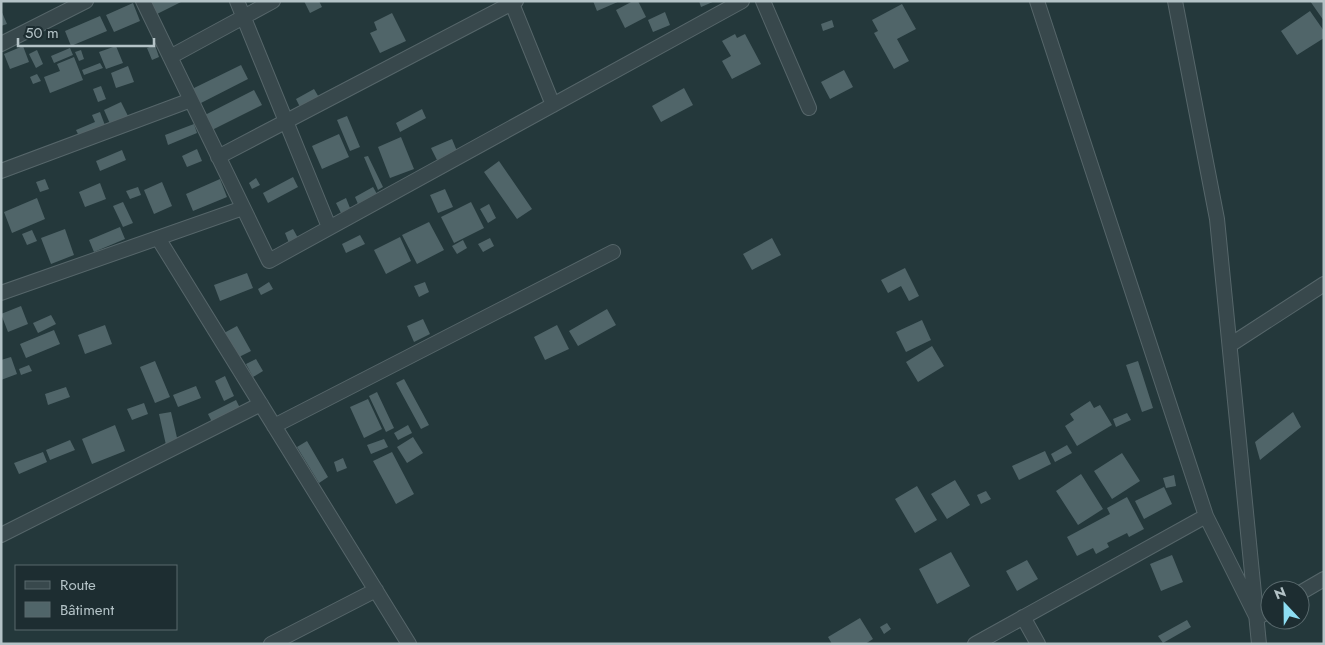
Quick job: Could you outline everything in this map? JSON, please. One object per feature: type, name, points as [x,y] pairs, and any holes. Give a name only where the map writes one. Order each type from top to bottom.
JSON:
[{"type":"street","points":[[1,44],[86,1]]},
{"type":"street","points":[[144,1],[269,261],[742,1]]},
{"type":"street","points":[[236,1],[329,227]]},
{"type":"street","points":[[170,58],[273,1]]},
{"type":"street","points":[[763,1],[809,108]]},
{"type":"street","points":[[1037,1],[1206,516],[1257,618]]},
{"type":"street","points":[[1174,1],[1217,220],[1259,644]]},
{"type":"street","points":[[218,157],[513,2],[552,105]]},
{"type":"street","points":[[1,171],[191,100]]},
{"type":"street","points":[[1,293],[243,208]]},
{"type":"street","points":[[158,238],[409,644]]},
{"type":"street","points":[[274,426],[613,252]]},
{"type":"street","points":[[1230,345],[1324,284]]},
{"type":"street","points":[[1,535],[261,404]]},
{"type":"street","points":[[975,644],[1206,516]]},
{"type":"street","points":[[1310,587],[1324,579]]},
{"type":"street","points":[[270,644],[376,590]]},
{"type":"street","points":[[1023,617],[1038,644]]},
{"type":"building","points":[[146,1],[183,1],[153,16]]},
{"type":"building","points":[[304,1],[319,1],[322,7],[310,13]]},
{"type":"building","points":[[593,1],[620,1],[597,11]]},
{"type":"building","points":[[633,1],[638,1],[646,17],[625,28],[616,10]]},
{"type":"building","points":[[699,1],[715,1],[701,7]]},
{"type":"building","points":[[1310,1],[1324,1],[1324,21]]},
{"type":"building","points":[[133,3],[140,21],[114,32],[106,15]]},
{"type":"building","points":[[902,4],[916,29],[897,39],[909,61],[894,69],[874,33],[878,31],[872,20]]},
{"type":"building","points":[[1,10],[7,24],[1,26]]},
{"type":"building","points":[[1310,11],[1324,31],[1324,38],[1297,55],[1281,31]]},
{"type":"building","points":[[665,12],[670,25],[653,32],[648,20]]},
{"type":"building","points":[[392,13],[406,41],[380,53],[370,33],[377,30],[374,22]]},
{"type":"building","points":[[100,16],[107,31],[71,46],[65,31]]},
{"type":"building","points":[[832,20],[834,27],[823,31],[821,24]]},
{"type":"building","points":[[735,34],[737,38],[745,34],[761,64],[732,79],[722,61],[731,56],[722,41]]},
{"type":"building","points":[[155,45],[159,57],[152,60],[147,48]]},
{"type":"building","points":[[23,46],[29,62],[10,69],[4,54]]},
{"type":"building","points":[[116,46],[123,63],[106,69],[99,52]]},
{"type":"building","points":[[70,48],[73,55],[54,63],[51,56]]},
{"type":"building","points":[[37,50],[43,64],[36,68],[29,54]]},
{"type":"building","points":[[81,50],[84,59],[79,61],[75,52]]},
{"type":"building","points":[[74,57],[83,80],[50,93],[44,77],[60,71],[57,64]]},
{"type":"building","points":[[100,63],[103,68],[84,75],[82,70]]},
{"type":"building","points":[[241,65],[248,79],[199,104],[192,89]]},
{"type":"building","points":[[128,66],[134,82],[116,88],[111,73]]},
{"type":"building","points":[[844,70],[853,87],[830,99],[821,82]]},
{"type":"building","points":[[37,74],[41,81],[33,84],[30,77]]},
{"type":"building","points":[[101,86],[106,99],[98,102],[93,89]]},
{"type":"building","points":[[684,88],[693,105],[661,122],[652,106]]},
{"type":"building","points":[[314,89],[320,99],[301,109],[296,99]]},
{"type":"building","points":[[254,90],[262,105],[212,130],[205,115]]},
{"type":"building","points":[[121,102],[129,118],[111,126],[104,110]]},
{"type":"building","points":[[422,109],[426,118],[400,132],[396,123]]},
{"type":"building","points":[[100,112],[106,128],[80,138],[76,130],[95,122],[92,115]]},
{"type":"building","points":[[347,116],[360,147],[350,151],[337,120]]},
{"type":"building","points":[[194,124],[197,133],[168,145],[165,135]]},
{"type":"building","points":[[339,134],[349,157],[322,169],[312,146]]},
{"type":"building","points":[[401,137],[414,169],[390,178],[378,147]]},
{"type":"building","points":[[452,139],[457,151],[437,160],[431,148]]},
{"type":"building","points":[[197,149],[202,161],[187,167],[182,156]]},
{"type":"building","points":[[122,150],[126,160],[100,171],[96,161]]},
{"type":"building","points":[[368,156],[383,187],[378,190],[364,157]]},
{"type":"building","points":[[499,161],[532,209],[517,219],[484,172]]},
{"type":"building","points":[[293,177],[298,187],[268,203],[263,193]]},
{"type":"building","points":[[256,178],[260,185],[252,189],[249,183]]},
{"type":"building","points":[[45,179],[49,189],[40,192],[36,182]]},
{"type":"building","points":[[220,179],[227,197],[193,211],[186,194]]},
{"type":"building","points":[[162,182],[172,206],[154,214],[144,190]]},
{"type":"building","points":[[100,183],[106,199],[85,207],[79,192]]},
{"type":"building","points":[[138,187],[141,195],[130,199],[126,191]]},
{"type":"building","points":[[373,187],[377,194],[358,204],[355,197]]},
{"type":"building","points":[[445,189],[453,207],[438,213],[430,195]]},
{"type":"building","points":[[37,198],[45,219],[12,233],[4,212]]},
{"type":"building","points":[[346,198],[350,208],[341,213],[336,203]]},
{"type":"building","points":[[123,202],[133,223],[123,227],[113,206]]},
{"type":"building","points":[[471,202],[484,228],[454,243],[441,217]]},
{"type":"building","points":[[489,204],[496,218],[488,223],[480,209]]},
{"type":"building","points":[[429,222],[444,250],[417,264],[402,235]]},
{"type":"building","points":[[120,227],[125,239],[94,252],[89,240]]},
{"type":"building","points":[[65,229],[74,255],[51,264],[41,238]]},
{"type":"building","points":[[293,229],[298,238],[289,243],[285,233]]},
{"type":"building","points":[[32,230],[37,241],[27,245],[22,234]]},
{"type":"building","points":[[360,235],[365,244],[346,253],[342,244]]},
{"type":"building","points":[[400,237],[411,261],[386,274],[374,250]]},
{"type":"building","points":[[490,238],[494,246],[483,252],[478,244]]},
{"type":"building","points":[[772,238],[781,255],[752,270],[743,254]]},
{"type":"building","points":[[463,240],[467,248],[457,254],[452,246]]},
{"type":"building","points":[[905,268],[919,296],[909,301],[901,286],[888,293],[881,280]]},
{"type":"building","points":[[247,273],[253,288],[220,301],[214,285]]},
{"type":"building","points":[[269,282],[273,289],[261,295],[258,289]]},
{"type":"building","points":[[425,282],[429,292],[419,297],[414,286]]},
{"type":"building","points":[[21,306],[28,324],[8,332],[1,314]]},
{"type":"building","points":[[607,309],[616,325],[578,346],[569,331]]},
{"type":"building","points":[[51,315],[56,324],[38,333],[33,323]]},
{"type":"building","points":[[423,319],[430,334],[414,342],[407,326]]},
{"type":"building","points":[[922,320],[931,340],[906,352],[896,332]]},
{"type":"building","points":[[105,325],[112,344],[85,354],[78,335]]},
{"type":"building","points":[[557,325],[569,349],[545,360],[534,337]]},
{"type":"building","points":[[237,326],[251,351],[239,357],[224,333]]},
{"type":"building","points":[[54,330],[60,344],[26,358],[20,344]]},
{"type":"building","points":[[932,346],[944,366],[918,382],[906,362]]},
{"type":"building","points":[[11,357],[17,374],[1,380],[1,360]]},
{"type":"building","points":[[256,359],[263,371],[253,377],[246,364]]},
{"type":"building","points":[[155,361],[170,397],[155,403],[140,367]]},
{"type":"building","points":[[1138,361],[1153,408],[1142,412],[1126,365]]},
{"type":"building","points":[[29,365],[32,371],[21,375],[19,369]]},
{"type":"building","points":[[225,376],[234,396],[224,401],[215,381]]},
{"type":"building","points":[[404,379],[429,425],[421,429],[396,383]]},
{"type":"building","points":[[196,386],[201,398],[178,407],[173,395]]},
{"type":"building","points":[[66,387],[70,397],[48,405],[45,394]]},
{"type":"building","points":[[377,392],[394,428],[386,432],[369,396]]},
{"type":"building","points":[[368,399],[382,429],[364,438],[350,407]]},
{"type":"building","points":[[236,400],[241,410],[213,424],[208,414]]},
{"type":"building","points":[[1090,401],[1094,408],[1100,405],[1112,425],[1077,446],[1065,426],[1074,420],[1070,414]]},
{"type":"building","points":[[144,403],[148,414],[132,420],[127,409]]},
{"type":"building","points":[[171,412],[178,442],[166,445],[159,414]]},
{"type":"building","points":[[1293,412],[1301,427],[1260,460],[1255,442]]},
{"type":"building","points":[[1127,413],[1131,420],[1116,427],[1113,419]]},
{"type":"building","points":[[115,425],[125,451],[92,464],[82,439]]},
{"type":"building","points":[[408,425],[412,433],[398,440],[394,433]]},
{"type":"building","points":[[413,437],[423,453],[407,463],[397,447]]},
{"type":"building","points":[[384,439],[388,447],[371,454],[367,445]]},
{"type":"building","points":[[70,440],[75,450],[50,460],[46,450]]},
{"type":"building","points":[[307,441],[328,477],[319,483],[297,447]]},
{"type":"building","points":[[1067,445],[1072,453],[1055,462],[1051,454]]},
{"type":"building","points":[[1045,451],[1051,464],[1019,480],[1012,466]]},
{"type":"building","points":[[43,452],[47,462],[19,474],[14,463]]},
{"type":"building","points":[[392,452],[414,494],[396,504],[373,461]]},
{"type":"building","points":[[1122,453],[1140,481],[1112,499],[1094,471]]},
{"type":"building","points":[[343,458],[347,468],[337,472],[334,462]]},
{"type":"building","points":[[1081,474],[1103,509],[1078,525],[1056,491]]},
{"type":"building","points":[[1174,475],[1176,486],[1166,488],[1163,478]]},
{"type":"building","points":[[955,480],[970,505],[947,519],[931,494]]},
{"type":"building","points":[[917,486],[937,520],[915,533],[895,499]]},
{"type":"building","points":[[1164,487],[1172,504],[1144,519],[1135,501]]},
{"type":"building","points":[[986,491],[991,499],[981,504],[977,495]]},
{"type":"building","points":[[1127,497],[1144,529],[1129,537],[1127,533],[1107,543],[1109,547],[1096,554],[1093,548],[1077,556],[1067,537],[1110,514],[1107,508]]},
{"type":"building","points":[[951,552],[970,586],[937,604],[919,569]]},
{"type":"building","points":[[1172,555],[1183,582],[1161,591],[1150,564]]},
{"type":"building","points":[[1027,560],[1038,579],[1017,591],[1006,571]]},
{"type":"building","points":[[860,618],[873,639],[865,644],[832,644],[828,637]]},
{"type":"building","points":[[1187,620],[1191,627],[1163,643],[1158,636]]},
{"type":"building","points":[[887,623],[891,629],[884,634],[880,627]]}]
